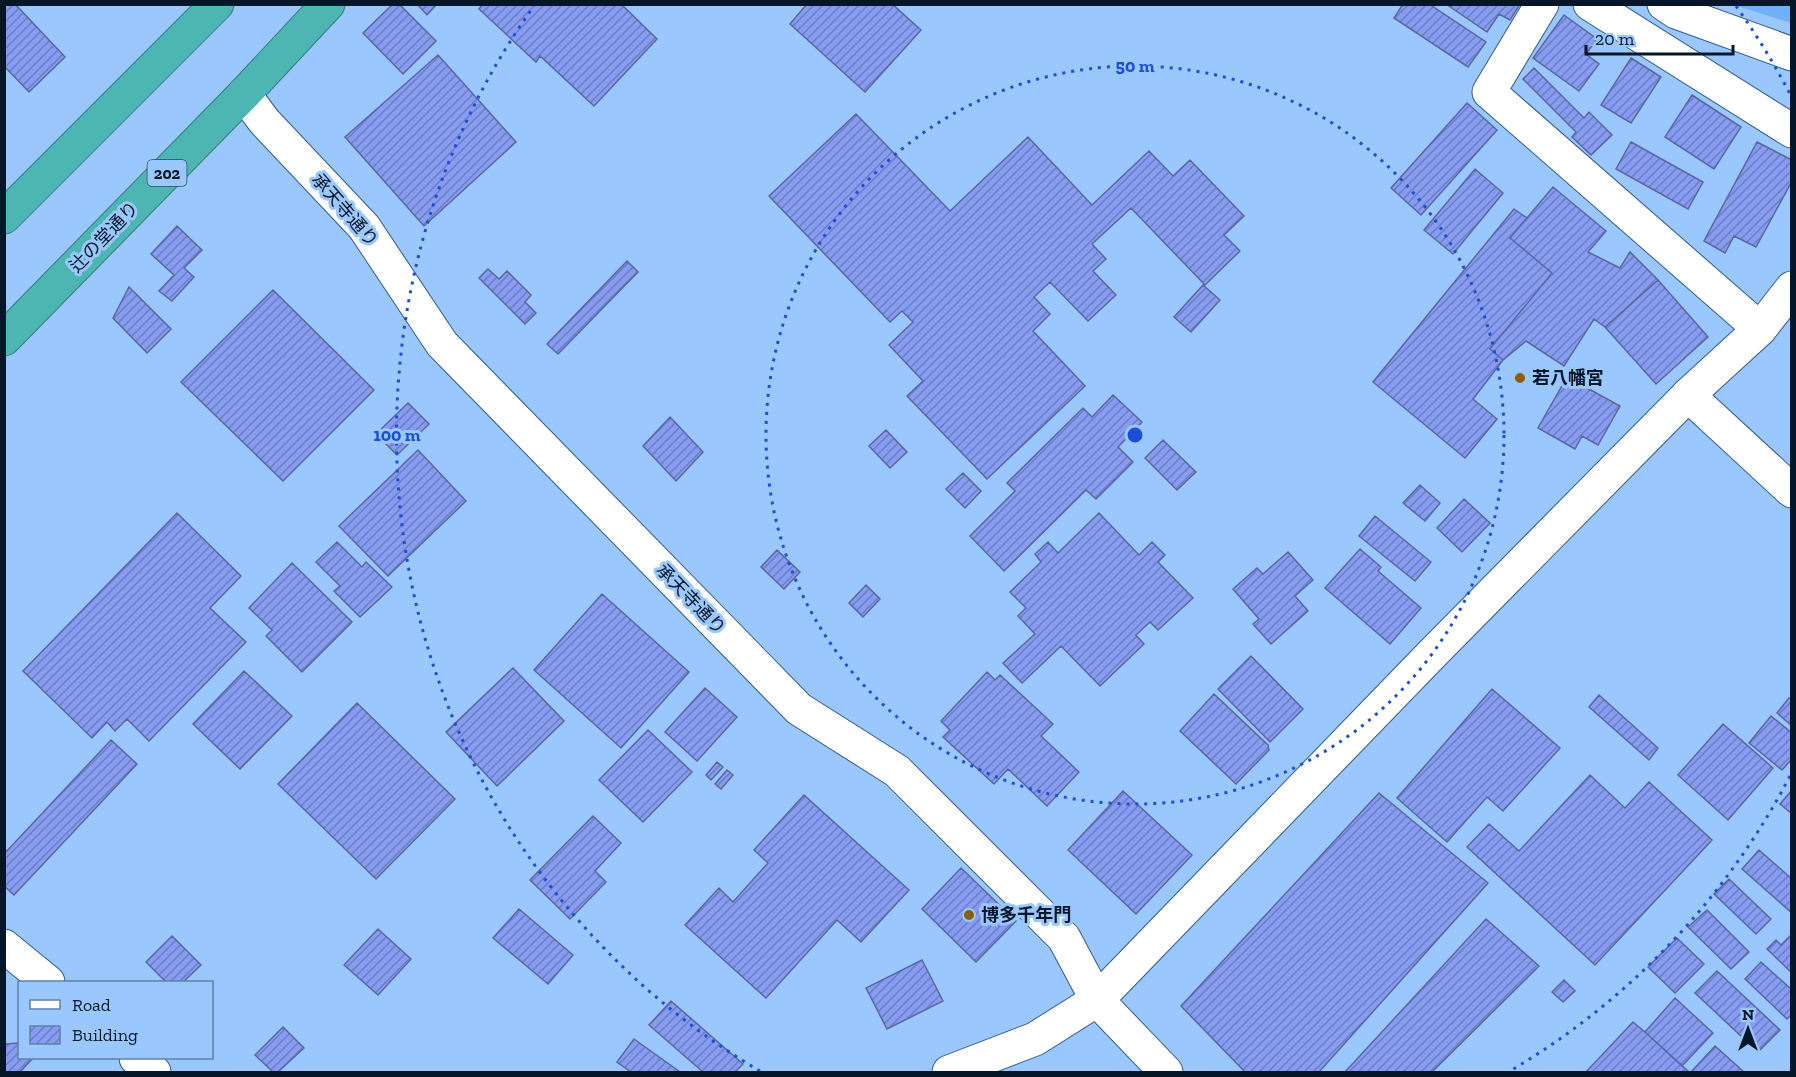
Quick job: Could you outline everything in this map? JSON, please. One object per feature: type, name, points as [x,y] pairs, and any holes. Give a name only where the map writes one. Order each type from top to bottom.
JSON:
[{"type":"highway","points":[[4,217],[217,4]]},
{"type":"highway","name":"辻の堂通り","points":[[4,339],[244,94],[328,4]]},
{"type":"street","points":[[1542,4],[1489,92],[1760,329]]},
{"type":"street","points":[[1590,4],[1791,131]]},
{"type":"street","points":[[1664,4],[1676,12],[1791,54]]},
{"type":"street","name":"承天寺通り","points":[[244,94],[264,121],[364,227],[442,344],[799,709],[897,771],[1064,938],[1097,1000],[1166,1072]]},
{"type":"street","points":[[949,1072],[1035,1039],[1097,1000],[1688,394],[1760,329],[1791,288]]},
{"type":"street","points":[[1688,394],[1791,491]]},
{"type":"street","points":[[4,946],[47,981]]},
{"type":"street","points":[[137,1059],[154,1072]]},
{"type":"water","points":[[1734,5],[1791,5],[1791,23]]},
{"type":"building","points":[[4,4],[15,4],[65,57],[29,92],[4,66]]},
{"type":"building","points":[[393,4],[399,4],[436,41],[403,74],[363,33]]},
{"type":"building","points":[[417,4],[437,4],[427,15]]},
{"type":"building","points":[[483,4],[621,4],[657,39],[594,106],[540,56],[536,62],[479,9]]},
{"type":"building","points":[[807,4],[892,4],[921,30],[865,92],[790,24]]},
{"type":"building","points":[[1403,4],[1429,4],[1486,42],[1468,67],[1394,18]]},
{"type":"building","points":[[1446,4],[1520,4],[1510,20],[1499,14],[1487,32]]},
{"type":"building","points":[[1564,15],[1597,39],[1586,54],[1599,64],[1579,91],[1533,58]]},
{"type":"building","points":[[438,55],[516,142],[424,226],[345,137]]},
{"type":"building","points":[[1631,58],[1661,77],[1631,123],[1601,105]]},
{"type":"building","points":[[1534,68],[1584,118],[1589,112],[1612,135],[1591,155],[1572,137],[1576,132],[1523,79]]},
{"type":"building","points":[[1692,95],[1741,127],[1714,169],[1665,137]]},
{"type":"building","points":[[1467,103],[1497,130],[1421,215],[1391,188]]},
{"type":"building","points":[[856,114],[950,211],[1028,137],[1092,205],[1149,151],[1173,176],[1190,160],[1244,216],[1224,235],[1240,251],[1205,285],[1131,208],[1092,244],[1106,259],[1093,271],[1116,295],[1088,321],[1050,282],[1034,297],[1050,314],[1033,331],[1085,386],[987,479],[907,396],[923,381],[889,345],[913,322],[902,311],[890,322],[769,196]]},
{"type":"building","points":[[1631,142],[1703,182],[1688,209],[1616,169]]},
{"type":"building","points":[[1757,142],[1792,160],[1792,181],[1756,247],[1734,236],[1725,253],[1704,241]]},
{"type":"building","points":[[1475,169],[1503,193],[1453,254],[1424,230]]},
{"type":"building","points":[[1553,187],[1606,231],[1588,252],[1620,268],[1630,252],[1658,280],[1605,327],[1594,319],[1564,366],[1526,341],[1503,360],[1490,349],[1552,273],[1510,238]]},
{"type":"building","points":[[1514,209],[1527,218],[1510,238],[1552,273],[1490,349],[1503,360],[1473,399],[1497,419],[1465,458],[1373,382]]},
{"type":"building","points":[[177,226],[202,250],[184,268],[194,277],[172,301],[159,291],[174,275],[151,254]]},
{"type":"building","points":[[627,261],[638,272],[558,354],[547,344]]},
{"type":"building","points":[[488,269],[499,279],[507,271],[531,295],[525,302],[536,313],[525,324],[479,278]]},
{"type":"building","points":[[1658,280],[1708,337],[1656,384],[1605,327]]},
{"type":"building","points":[[1203,285],[1220,300],[1191,332],[1174,317]]},
{"type":"building","points":[[129,287],[171,329],[147,353],[113,318]]},
{"type":"building","points":[[273,290],[374,390],[283,481],[181,382]]},
{"type":"building","points":[[1567,377],[1620,406],[1598,445],[1582,436],[1575,449],[1538,428]]},
{"type":"building","points":[[1113,395],[1142,422],[1118,447],[1133,462],[1096,499],[1086,490],[1004,571],[970,536],[1015,491],[1007,483],[1083,408],[1092,417]]},
{"type":"building","points":[[408,403],[429,424],[397,455],[376,434]]},
{"type":"building","points":[[670,417],[703,452],[676,481],[643,446]]},
{"type":"building","points":[[886,430],[907,452],[890,468],[869,446]]},
{"type":"building","points":[[1163,440],[1196,472],[1177,490],[1145,458]]},
{"type":"building","points":[[418,450],[466,501],[388,576],[339,526]]},
{"type":"building","points":[[963,473],[981,491],[965,508],[946,489]]},
{"type":"building","points":[[1420,485],[1440,503],[1425,521],[1403,503]]},
{"type":"building","points":[[1464,499],[1490,523],[1462,552],[1437,528]]},
{"type":"building","points":[[177,513],[241,576],[210,608],[246,642],[149,741],[127,719],[115,731],[107,722],[92,738],[23,671]]},
{"type":"building","points":[[1099,513],[1139,555],[1152,542],[1165,555],[1158,562],[1193,598],[1158,630],[1150,622],[1136,635],[1144,644],[1100,686],[1061,646],[1022,683],[1003,663],[1035,634],[1018,616],[1026,608],[1010,592],[1041,562],[1035,554],[1048,542],[1058,553]]},
{"type":"building","points":[[1375,516],[1431,562],[1415,581],[1359,536]]},
{"type":"building","points":[[337,542],[362,567],[366,562],[392,587],[360,617],[334,591],[340,586],[316,562]]},
{"type":"building","points":[[1360,549],[1381,567],[1378,571],[1421,608],[1390,644],[1325,588]]},
{"type":"building","points":[[777,550],[800,572],[784,589],[761,567]]},
{"type":"building","points":[[1288,552],[1313,580],[1295,596],[1308,611],[1271,644],[1253,624],[1259,619],[1233,589],[1257,568],[1263,574]]},
{"type":"building","points":[[292,563],[352,622],[302,672],[266,636],[272,630],[249,608]]},
{"type":"building","points":[[866,585],[880,599],[863,617],[849,603]]},
{"type":"building","points":[[602,594],[689,672],[621,748],[534,670]]},
{"type":"building","points":[[1251,656],[1303,709],[1270,742],[1218,689]]},
{"type":"building","points":[[513,668],[564,721],[497,786],[446,732]]},
{"type":"building","points":[[244,671],[292,716],[240,769],[193,724]]},
{"type":"building","points":[[987,672],[995,680],[1000,675],[1053,724],[1041,736],[1079,772],[1047,806],[1008,769],[994,784],[943,737],[950,730],[941,721]]},
{"type":"building","points":[[705,688],[737,717],[697,761],[665,732]]},
{"type":"building","points":[[1492,689],[1560,748],[1503,811],[1487,797],[1447,842],[1397,798]]},
{"type":"building","points":[[1214,694],[1268,745],[1269,750],[1236,784],[1180,731]]},
{"type":"building","points":[[1599,695],[1658,748],[1649,760],[1589,707]]},
{"type":"building","points":[[1789,698],[1792,700],[1792,726],[1777,713]]},
{"type":"building","points":[[357,703],[455,799],[376,879],[278,784]]},
{"type":"building","points":[[1771,716],[1792,733],[1792,759],[1782,770],[1749,743]]},
{"type":"building","points":[[1723,724],[1773,768],[1728,820],[1678,775]]},
{"type":"building","points":[[648,730],[692,772],[643,822],[599,780]]},
{"type":"building","points":[[111,740],[137,764],[14,895],[4,886],[4,854]]},
{"type":"building","points":[[717,762],[723,767],[711,780],[706,775]]},
{"type":"building","points":[[727,770],[733,775],[721,789],[715,784]]},
{"type":"building","points":[[1590,775],[1625,808],[1649,782],[1712,840],[1595,965],[1467,847],[1489,824],[1519,851]]},
{"type":"building","points":[[1792,790],[1792,814],[1780,804]]},
{"type":"building","points":[[1123,791],[1192,855],[1136,914],[1068,850]]},
{"type":"building","points":[[1379,793],[1488,883],[1319,1072],[1245,1072],[1181,1006]]},
{"type":"building","points":[[804,795],[909,890],[861,942],[837,920],[766,998],[685,925],[719,888],[733,902],[768,863],[754,850]]},
{"type":"building","points":[[593,816],[621,843],[595,871],[606,882],[570,919],[530,880]]},
{"type":"building","points":[[1759,850],[1792,879],[1792,913],[1742,869]]},
{"type":"building","name":"博多千年門","points":[[961,868],[1016,921],[976,962],[922,909]]},
{"type":"building","points":[[1729,879],[1771,919],[1756,934],[1714,894]]},
{"type":"building","points":[[519,909],[573,955],[548,984],[493,938]]},
{"type":"building","points":[[1707,910],[1749,952],[1731,969],[1688,927]]},
{"type":"building","points":[[1486,919],[1539,966],[1432,1072],[1345,1072]]},
{"type":"building","points":[[378,929],[411,959],[378,995],[344,965]]},
{"type":"building","points":[[1792,934],[1792,973],[1767,949],[1776,940],[1781,945]]},
{"type":"building","points":[[172,936],[201,965],[184,981],[165,981],[146,962]]},
{"type":"building","points":[[1677,938],[1704,964],[1675,993],[1648,967]]},
{"type":"building","points":[[922,960],[943,1001],[887,1029],[866,988]]},
{"type":"building","points":[[1761,962],[1792,990],[1792,1014],[1787,1019],[1745,979]]},
{"type":"building","points":[[1717,971],[1780,1030],[1758,1052],[1695,993]]},
{"type":"building","points":[[1564,980],[1575,991],[1563,1002],[1552,992]]},
{"type":"building","points":[[1675,998],[1713,1033],[1682,1066],[1645,1032]]},
{"type":"building","points":[[671,1001],[743,1064],[735,1072],[703,1072],[649,1025]]},
{"type":"building","points":[[1633,1022],[1645,1032],[1689,1072],[1586,1072]]},
{"type":"building","points":[[283,1027],[304,1048],[278,1072],[273,1072],[255,1055]]},
{"type":"building","points":[[634,1039],[680,1072],[631,1072],[617,1062]]},
{"type":"building","points":[[18,1043],[18,1059],[32,1059],[20,1072],[4,1072],[4,1044]]},
{"type":"building","points":[[1715,1046],[1744,1072],[1691,1072]]},
{"type":"place","name":"若八幡宮","points":[[1520,378]]},
{"type":"place","name":"博多千年門","points":[[969,915]]}]
